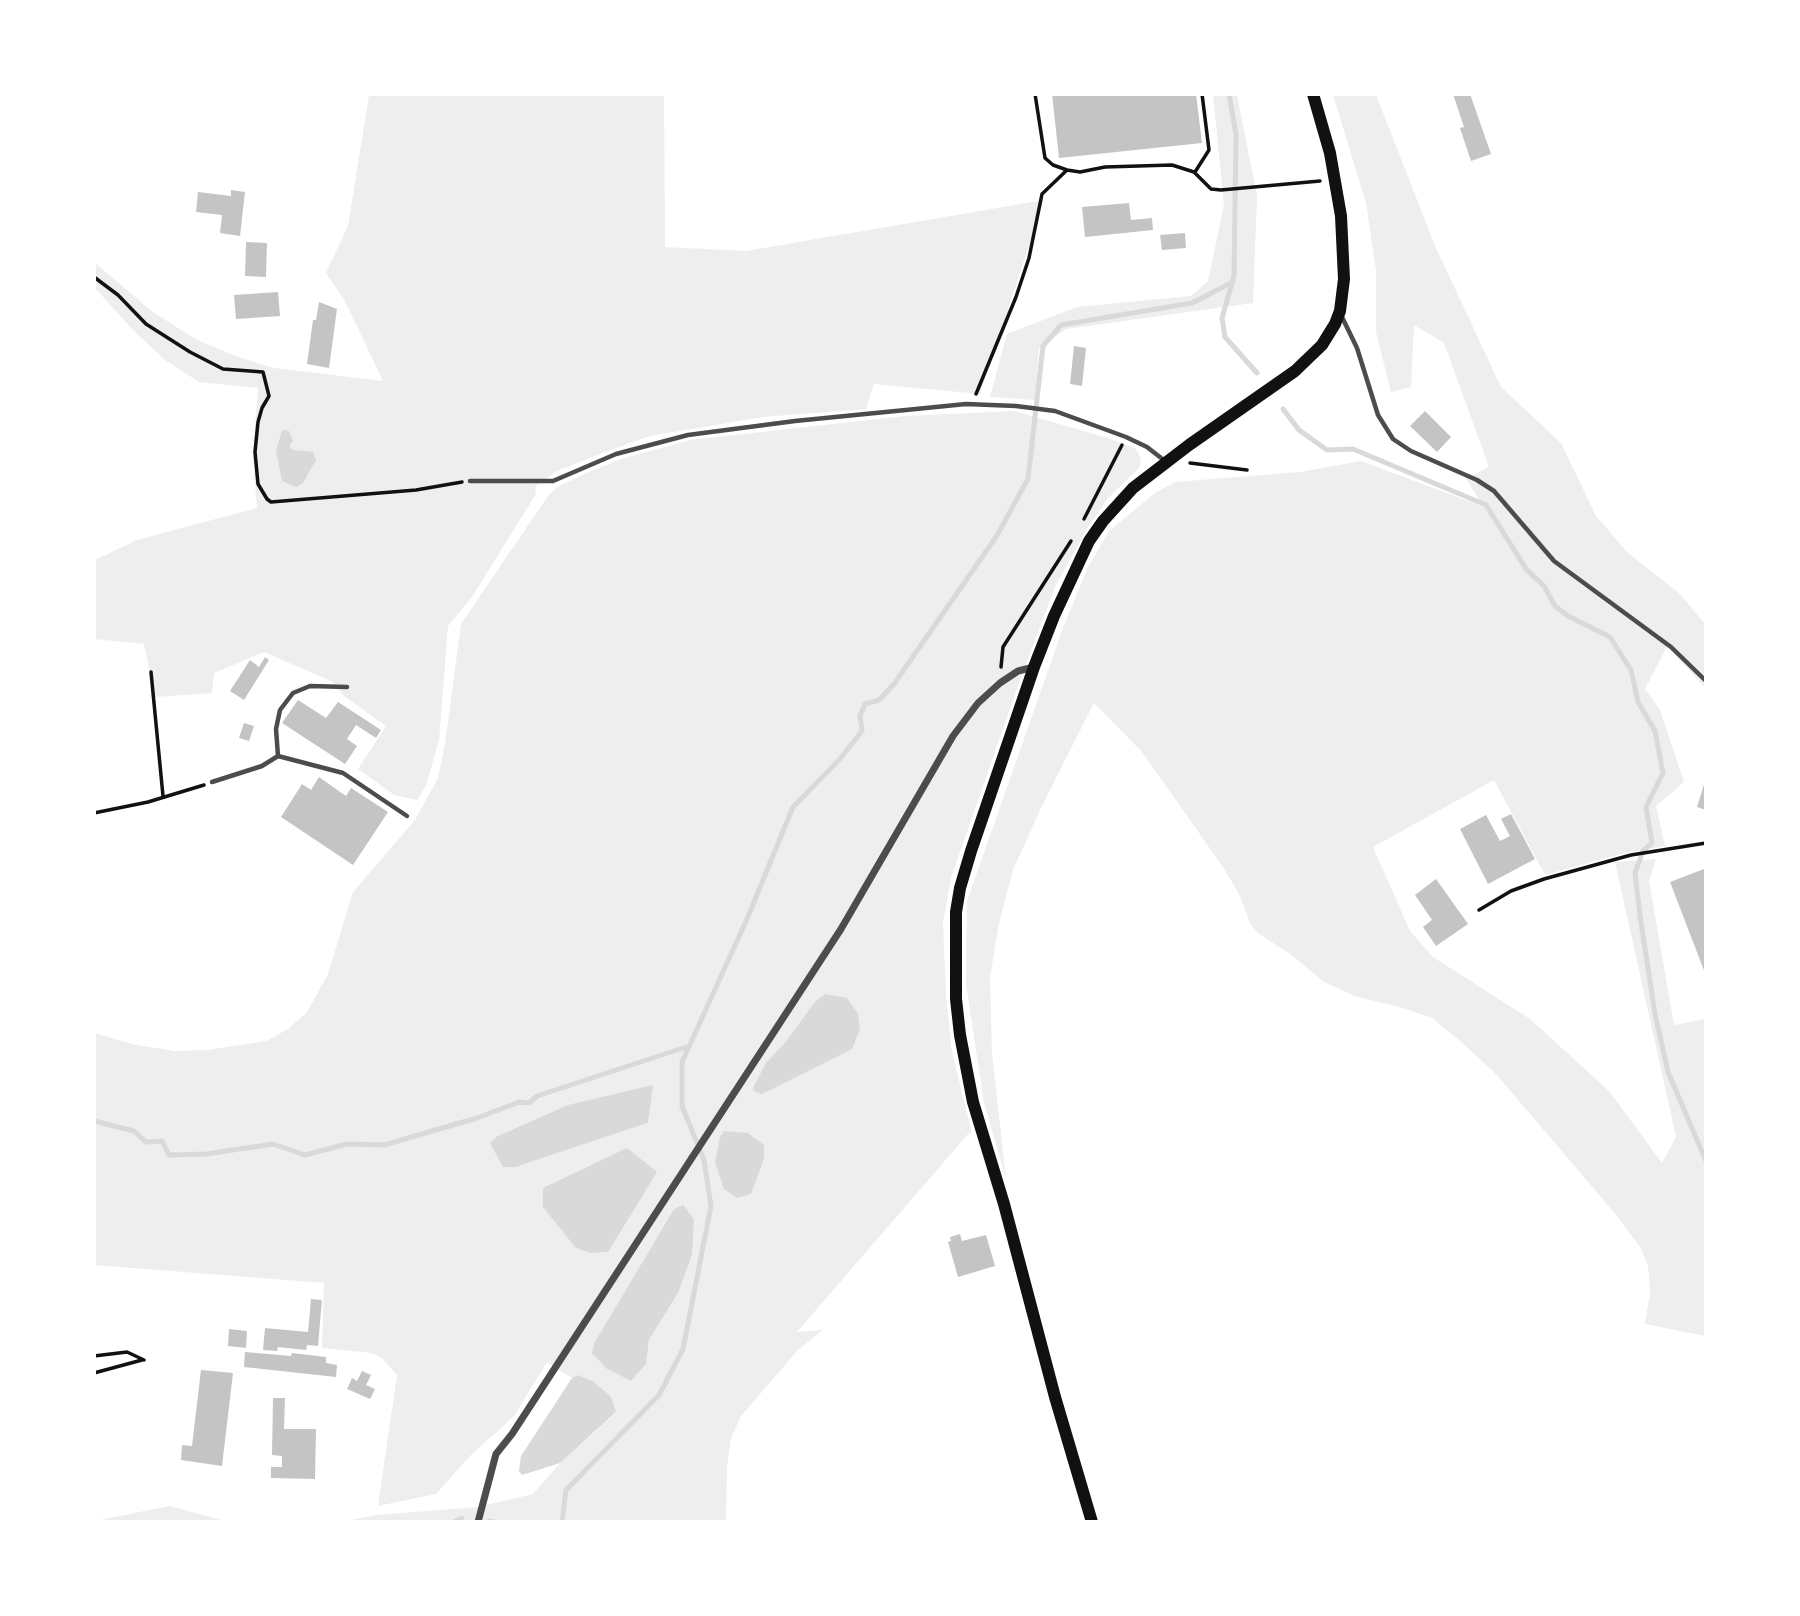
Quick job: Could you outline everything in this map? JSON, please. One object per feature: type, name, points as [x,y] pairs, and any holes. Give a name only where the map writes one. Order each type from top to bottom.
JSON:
[{"type":"main road","points":[[1092,1521],[973,1102],[956,999],[955,925],[960,888],[1034,667],[1089,541],[1118,503],[1167,462],[1313,355],[1329,335],[1340,311],[1344,279],[1336,180],[1313,94]]},
{"type":"street","points":[[478,1521],[496,1454],[512,1434],[841,929],[953,736],[978,703],[1000,683],[1018,671],[1034,667]]},
{"type":"lane","points":[[1340,311],[1357,348],[1378,415],[1394,439],[1412,451],[1477,480],[1494,491],[1554,561],[1671,647],[1706,681]]},
{"type":"lane","points":[[470,481],[553,481],[616,454],[688,435],[795,421],[973,405],[1016,406],[1055,411],[1126,437],[1147,447],[1167,462]]},
{"type":"lane","points":[[278,756],[276,729],[281,710],[293,693],[310,686],[347,687]]},
{"type":"lane","points":[[212,782],[262,766],[278,756],[343,774],[407,816]]},
{"type":"path","points":[[1035,94],[1045,158],[1053,165],[1067,170],[1080,172],[1131,164],[1172,165],[1194,172],[1211,189],[1221,190],[1336,180]]},
{"type":"path","points":[[1194,172],[1209,150],[1202,94]]},
{"type":"path","points":[[973,405],[978,385],[1016,297],[1029,258],[1042,194],[1067,170]]},
{"type":"path","points":[[94,276],[118,295],[146,324],[190,352],[223,369],[262,372],[269,396],[258,422],[256,464],[258,484],[271,502],[416,490],[470,481]]},
{"type":"path","points":[[1083,521],[1126,437]]},
{"type":"path","points":[[1167,462],[1247,470]]},
{"type":"path","points":[[1000,683],[1003,647],[1071,540]]},
{"type":"path","points":[[151,672],[163,796]]},
{"type":"path","points":[[94,813],[212,782]]},
{"type":"path","points":[[1479,910],[1511,891],[1544,879],[1631,855],[1706,843]]},
{"type":"path","points":[[94,1356],[127,1352],[144,1360],[94,1373]]},
{"type":"shaded area","points":[[369,95],[664,95],[665,247],[746,251],[1044,200],[980,394],[874,384],[866,409],[763,417],[650,436],[555,472],[535,487],[536,494],[472,597],[448,626],[439,740],[426,786],[417,800],[394,795],[358,769],[386,726],[344,696],[331,681],[264,652],[214,673],[212,693],[155,697],[144,644],[95,639],[95,560],[137,540],[257,508],[253,457],[258,388],[199,382],[165,360],[95,288],[95,263],[153,312],[195,339],[238,357],[274,368],[383,381],[344,299],[326,273],[348,226]]},
{"type":"shaded area","points":[[1213,95],[1237,95],[1257,196],[1253,303],[1066,329],[1039,348],[1035,400],[990,397],[1007,334],[1077,307],[1191,296],[1208,281],[1224,205]]},
{"type":"shaded area","points":[[1333,95],[1376,95],[1436,248],[1501,387],[1561,443],[1596,516],[1628,553],[1679,593],[1705,624],[1706,689],[1667,646],[1645,689],[1660,710],[1684,782],[1656,806],[1665,846],[1620,854],[1545,875],[1494,780],[1373,847],[1410,931],[1433,957],[1530,1019],[1609,1091],[1662,1163],[1676,1137],[1615,862],[1656,859],[1649,881],[1674,1025],[1705,1019],[1705,1336],[1645,1324],[1650,1292],[1648,1265],[1640,1247],[1617,1216],[1496,1074],[1459,1040],[1432,1018],[1357,997],[1324,982],[1289,953],[1259,934],[1251,925],[1239,894],[1223,867],[1142,752],[1094,703],[1013,870],[999,923],[990,977],[992,1054],[1006,1179],[984,1103],[966,984],[967,901],[1063,628],[1088,567],[1109,531],[1155,493],[1175,482],[1300,472],[1361,461],[1484,507],[1466,479],[1489,467],[1444,343],[1414,325],[1411,387],[1391,392],[1376,332],[1376,270],[1366,203]]},
{"type":"shaded area","points":[[1014,411],[1108,438],[1136,449],[1141,459],[1140,467],[1108,498],[1087,529],[1055,587],[951,878],[943,923],[946,995],[952,1052],[972,1133],[968,1134],[797,1332],[823,1330],[798,1350],[741,1416],[731,1438],[727,1466],[726,1521],[346,1521],[376,1515],[478,1507],[533,1494],[560,1463],[616,1413],[611,1397],[578,1375],[572,1378],[547,1362],[514,1416],[471,1455],[436,1494],[378,1506],[397,1375],[382,1358],[372,1353],[322,1348],[324,1283],[95,1265],[94,1033],[136,1045],[175,1051],[208,1050],[266,1041],[288,1029],[307,1012],[328,974],[353,892],[415,820],[438,778],[461,624],[548,496],[557,487],[621,459],[690,440],[905,416]],"holes":[[[649,1112],[648,1123],[516,1167],[503,1167]],[[678,1293],[649,1340],[646,1364],[631,1381],[607,1369]]]},
{"type":"shaded area","points":[[282,430],[289,431],[293,441],[289,446],[293,450],[313,452],[316,460],[303,483],[296,487],[282,481],[276,451]]},
{"type":"shaded area","points":[[825,994],[847,998],[858,1014],[860,1029],[852,1049],[762,1094],[755,1092],[753,1088],[766,1063],[784,1044],[815,1002]]},
{"type":"shaded area","points":[[653,1085],[648,1123],[516,1167],[503,1167],[490,1143],[496,1137],[568,1105]]},
{"type":"shaded area","points":[[724,1131],[748,1133],[764,1145],[764,1159],[751,1194],[737,1198],[724,1189],[715,1162],[720,1137]]},
{"type":"shaded area","points":[[627,1148],[657,1172],[608,1252],[590,1253],[576,1248],[543,1207],[543,1188]]},
{"type":"shaded area","points":[[683,1205],[694,1219],[692,1255],[678,1293],[649,1340],[646,1364],[631,1381],[607,1369],[592,1353],[595,1342],[674,1209]]},
{"type":"shaded area","points":[[578,1375],[594,1382],[611,1397],[616,1412],[560,1463],[522,1475],[519,1471],[521,1456],[572,1378]]},
{"type":"shaded area","points":[[169,1506],[226,1521],[95,1521]]},
{"type":"building","points":[[1052,94],[1196,94],[1202,143],[1059,158]]},
{"type":"building","points":[[1453,94],[1470,94],[1491,154],[1471,161]]},
{"type":"building","points":[[231,190],[245,192],[240,236],[220,233],[222,215],[196,212],[198,192],[231,196]]},
{"type":"building","points":[[1129,203],[1131,220],[1152,218],[1153,230],[1085,237],[1082,207]]},
{"type":"building","points":[[1185,233],[1186,248],[1162,250],[1160,235]]},
{"type":"building","points":[[246,242],[267,243],[266,277],[245,276]]},
{"type":"building","points":[[278,292],[280,316],[236,319],[234,295]]},
{"type":"building","points":[[319,302],[337,309],[329,368],[307,364],[313,320],[316,320]]},
{"type":"building","points":[[1074,346],[1086,348],[1082,386],[1070,384]]},
{"type":"building","points":[[1425,411],[1451,437],[1437,452],[1410,426]]},
{"type":"building","points":[[265,657],[269,660],[244,700],[230,691],[250,660],[259,667]]},
{"type":"building","points":[[298,700],[326,718],[338,702],[381,730],[376,738],[356,725],[347,739],[357,746],[345,764],[282,723]]},
{"type":"building","points":[[244,723],[254,726],[249,741],[239,738]]},
{"type":"building","points":[[319,777],[346,796],[351,788],[388,812],[353,865],[281,817],[302,784],[311,790]]},
{"type":"building","points":[[1706,778],[1706,810],[1697,807]]},
{"type":"building","points":[[1511,814],[1535,859],[1488,884],[1460,829],[1486,815],[1500,841],[1510,836],[1501,819]]},
{"type":"building","points":[[1704,869],[1706,872],[1705,973],[1670,882]]},
{"type":"building","points":[[1436,879],[1468,924],[1436,946],[1423,927],[1432,920],[1415,895]]},
{"type":"building","points":[[960,1234],[962,1241],[986,1235],[995,1266],[958,1277],[948,1242],[951,1241],[950,1237]]},
{"type":"building","points":[[311,1299],[322,1300],[318,1346],[307,1345],[306,1350],[278,1347],[277,1351],[263,1350],[265,1328],[308,1332]]},
{"type":"building","points":[[229,1329],[247,1331],[246,1348],[228,1346]]},
{"type":"building","points":[[245,1352],[326,1357],[326,1363],[337,1365],[336,1377],[244,1367]]},
{"type":"building","points":[[201,1370],[233,1373],[222,1466],[181,1460],[182,1445],[192,1446]]},
{"type":"building","points":[[362,1371],[371,1375],[366,1385],[375,1389],[370,1399],[347,1389],[352,1378],[357,1381]]},
{"type":"building","points":[[273,1398],[285,1398],[284,1429],[316,1429],[315,1479],[271,1478],[271,1467],[282,1467],[282,1456],[272,1455]]},
{"type":"waterway","points":[[1229,94],[1236,135],[1234,276],[1222,318],[1225,337],[1257,373]]},
{"type":"waterway","points":[[562,1522],[566,1490],[659,1395],[683,1349],[711,1206],[704,1160],[682,1106],[682,1062],[747,919],[793,807],[839,760],[862,731],[860,716],[865,704],[879,700],[894,684],[996,537],[1028,479],[1043,346],[1061,325],[1192,303],[1233,282]]},
{"type":"waterway","points":[[1283,409],[1299,430],[1327,450],[1353,449],[1486,505],[1526,569],[1544,586],[1555,606],[1568,616],[1610,637],[1631,670],[1638,702],[1655,731],[1663,773],[1646,807],[1652,843],[1643,851],[1635,873],[1640,916],[1655,1014],[1668,1072],[1706,1161]]},
{"type":"waterway","points":[[94,1121],[134,1131],[146,1142],[162,1141],[169,1155],[206,1154],[273,1144],[305,1155],[347,1144],[384,1145],[477,1118],[519,1102],[529,1103],[537,1096],[689,1046]]},
{"type":"waterway","points":[[453,1522],[462,1518]]},
{"type":"waterway","points":[[489,1521],[495,1522]]}]
